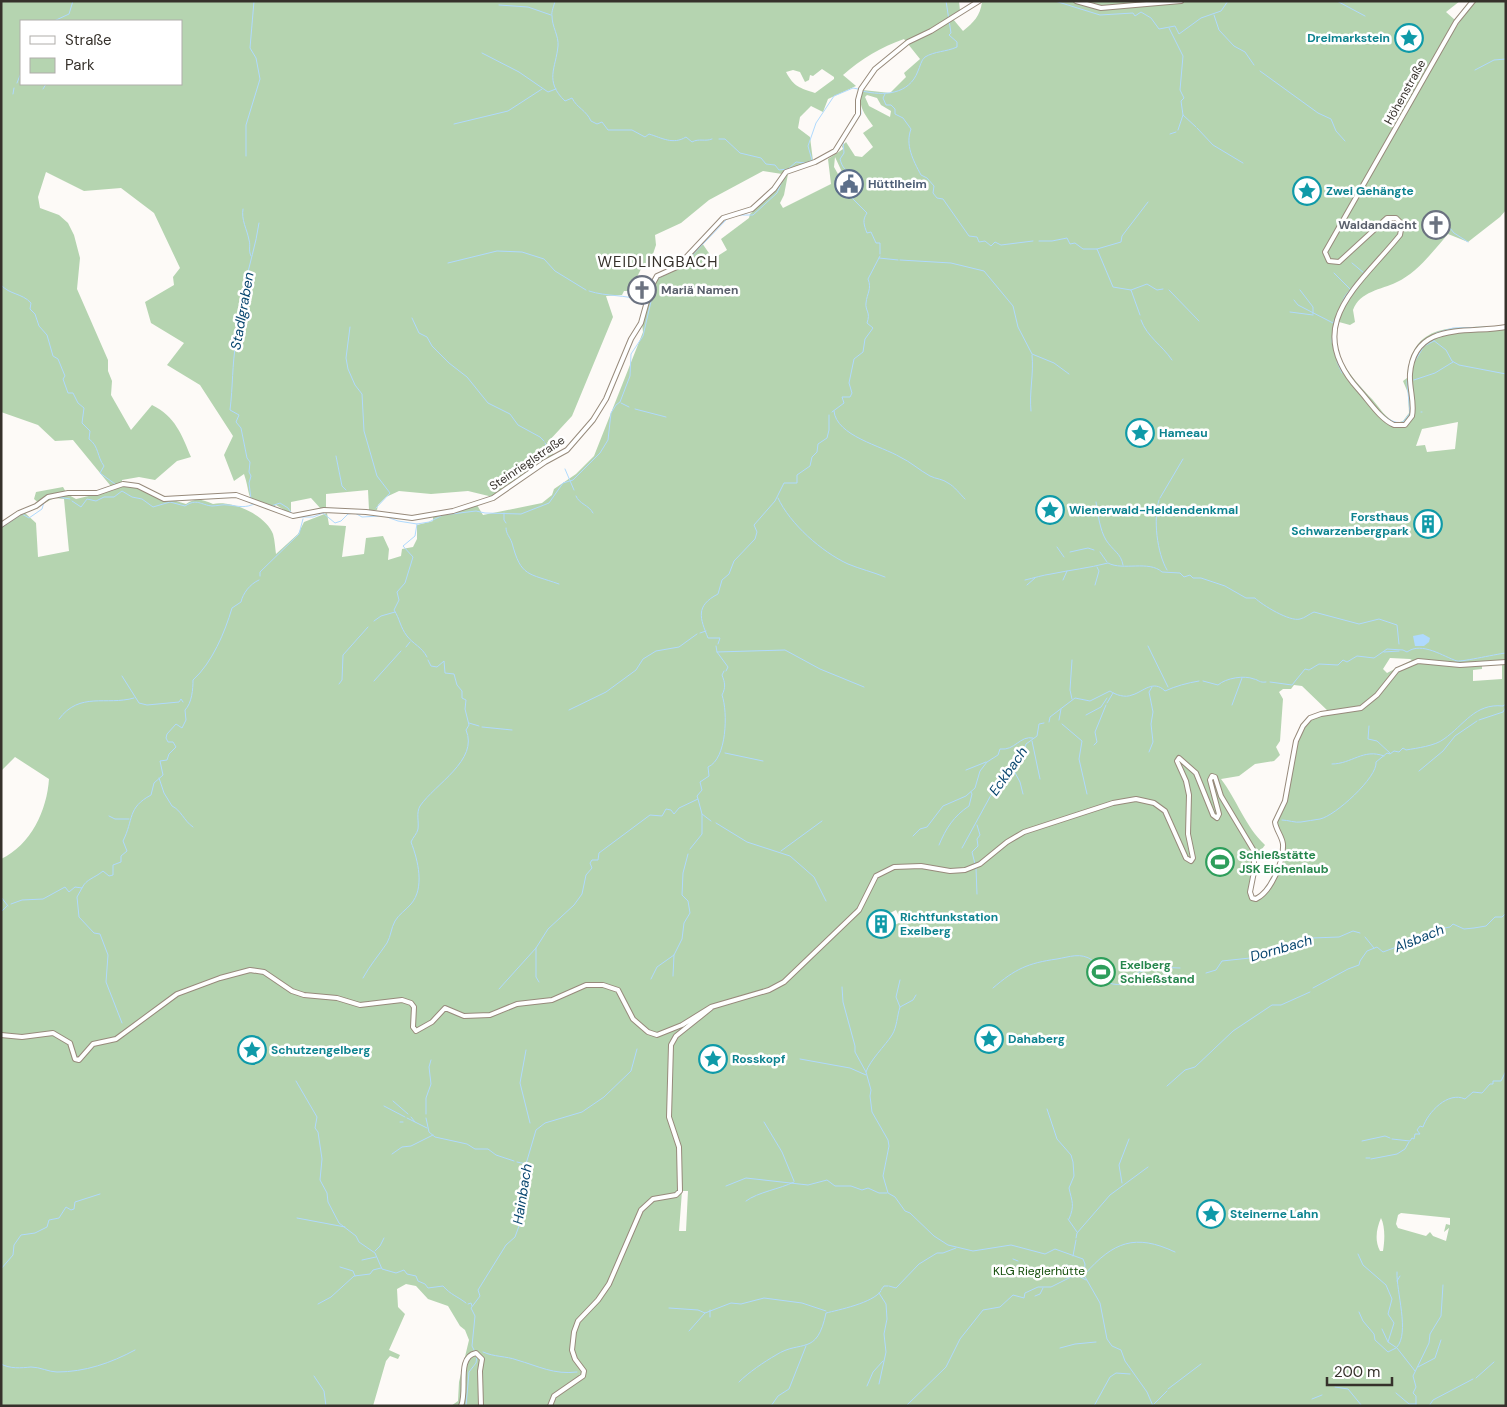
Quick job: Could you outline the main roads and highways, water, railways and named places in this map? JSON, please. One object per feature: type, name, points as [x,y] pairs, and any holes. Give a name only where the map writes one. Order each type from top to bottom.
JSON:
[{"type":"main road","name":"Steinrieglstraße","points":[[1,525],[19,513],[35,507],[47,497],[65,493],[97,494],[121,484],[138,486],[162,499],[200,498],[229,494],[240,496],[254,503],[294,516],[324,510],[366,512],[410,518],[453,511],[493,498],[545,462],[564,452],[587,428],[605,402],[631,339],[642,323],[655,278],[678,266],[721,220],[752,209],[774,189],[786,172],[815,162],[836,150],[858,114],[861,91],[875,69],[900,48],[979,1]]},
{"type":"main road","points":[[1076,1],[1101,8],[1181,1]]},
{"type":"main road","name":"Höhenstraße","points":[[1472,1],[1445,42],[1350,210],[1325,247],[1325,256],[1332,262],[1341,261],[1388,218],[1397,219],[1402,226],[1401,233],[1346,298],[1339,311],[1334,331],[1336,352],[1342,369],[1389,423],[1402,426],[1411,418],[1413,412],[1410,382],[1411,367],[1418,351],[1428,341],[1450,331],[1506,327]]},
{"type":"main road","points":[[1,1035],[22,1037],[56,1034],[70,1042],[75,1058],[78,1060],[93,1044],[116,1039],[177,994],[220,978],[253,970],[264,972],[290,990],[304,994],[337,998],[358,1005],[395,1000],[408,1002],[414,1008],[413,1026],[416,1031],[432,1022],[445,1008],[464,1016],[487,1015],[517,1004],[549,1000],[590,984],[616,989],[633,1019],[654,1034],[682,1025],[711,1007],[769,990],[784,982],[859,910],[876,876],[894,867],[921,866],[950,871],[965,870],[980,864],[1007,842],[1024,832],[1113,803],[1136,799],[1150,801],[1163,808],[1172,822],[1186,858],[1191,861],[1193,857],[1188,834],[1189,795],[1186,780],[1177,762],[1179,758],[1183,759],[1196,773],[1213,815],[1217,818],[1219,814],[1210,780],[1212,776],[1215,778],[1220,796],[1253,849],[1254,868],[1250,894],[1252,898],[1256,899],[1267,890],[1280,860],[1283,845],[1275,822],[1285,801],[1294,748],[1307,721],[1319,715],[1361,708],[1380,691],[1398,669],[1418,661],[1460,665],[1506,662]]},
{"type":"main road","points":[[550,1406],[554,1396],[583,1376],[584,1370],[573,1352],[576,1326],[580,1317],[598,1300],[609,1284],[639,1212],[650,1201],[676,1195],[680,1191],[678,1144],[669,1117],[671,1045],[676,1036],[710,1011],[711,1007]]},
{"type":"main road","points":[[461,1406],[465,1379],[464,1361],[475,1353],[482,1359],[480,1371],[481,1406]]},
{"type":"water","points":[[1423,634],[1430,638],[1429,642],[1424,646],[1415,646],[1413,636]]},
{"type":"waterway","points":[[56,20],[69,14],[73,1]]},
{"type":"waterway","points":[[246,156],[246,125],[260,79],[256,58],[250,48],[254,1]]},
{"type":"waterway","points":[[555,1],[552,14],[558,46],[553,81],[559,94],[565,101],[572,98],[591,121],[597,124],[602,122],[608,130],[632,130],[645,137],[649,134],[672,141],[686,137],[692,142],[712,139]]},
{"type":"waterway","name":"WEIDLINGBACH","points":[[862,91],[887,93],[902,89],[914,79],[925,57],[957,47],[957,42],[949,35],[951,33],[946,1]]},
{"type":"waterway","points":[[1055,1],[1100,15],[1133,13],[1135,16],[1141,12],[1151,18],[1159,29],[1175,26],[1179,34],[1201,18],[1221,11],[1228,1]]},
{"type":"waterway","points":[[1337,1],[1365,16]]},
{"type":"waterway","points":[[499,5],[528,7],[551,15]]},
{"type":"waterway","points":[[1214,15],[1219,30],[1234,46],[1245,52],[1254,65]]},
{"type":"waterway","points":[[1169,28],[1183,56],[1180,90],[1184,98],[1181,101],[1183,115],[1196,127]]},
{"type":"waterway","points":[[482,53],[519,72],[548,92],[556,89]]},
{"type":"waterway","points":[[1475,70],[1494,60],[1506,59]]},
{"type":"waterway","points":[[1260,71],[1318,113],[1331,119],[1336,131],[1345,141]]},
{"type":"waterway","points":[[17,83],[20,76]]},
{"type":"waterway","points":[[43,89],[45,85]]},
{"type":"waterway","points":[[13,94],[14,88]]},
{"type":"waterway","name":"WEIDLINGBACH","points":[[788,169],[796,162],[806,163],[812,160],[808,146],[816,123],[834,96],[853,88],[858,89]]},
{"type":"waterway","points":[[454,124],[508,111],[542,89]]},
{"type":"waterway","points":[[885,94],[883,98],[886,105],[891,105],[895,109],[895,114],[903,118],[911,129],[909,147],[921,175],[927,178],[934,186],[933,193],[937,198],[943,199],[969,236],[977,237],[979,242],[985,241],[991,246],[995,242],[1001,245],[1033,241]]},
{"type":"waterway","points":[[856,121],[861,114],[860,99]]},
{"type":"waterway","points":[[1178,130],[1183,115]]},
{"type":"waterway","points":[[1197,128],[1213,145],[1243,163]]},
{"type":"waterway","points":[[1170,134],[1176,132]]},
{"type":"waterway","points":[[719,139],[725,139],[740,153],[761,158],[766,164],[775,165],[779,170],[788,169]]},
{"type":"waterway","points":[[843,141],[844,153],[840,159],[846,170],[853,173],[853,189],[849,195],[867,213],[864,220],[865,227],[867,233],[871,232],[876,243],[880,243],[880,254]]},
{"type":"waterway","name":"WEIDLINGBACH","points":[[740,215],[753,215],[777,193],[783,179]]},
{"type":"waterway","points":[[1097,249],[1121,242],[1122,236],[1148,202]]},
{"type":"waterway","points":[[243,209],[251,256]]},
{"type":"waterway","name":"WEIDLINGBACH","points":[[657,279],[682,266],[727,219]]},
{"type":"waterway","points":[[1445,222],[1454,233],[1468,242]]},
{"type":"waterway","name":"Stadlgraben","points":[[251,499],[249,483],[251,476],[249,472],[250,462],[247,458],[241,428],[236,422],[239,415],[230,410],[236,332],[243,312],[244,289],[259,223]]},
{"type":"waterway","points":[[1039,241],[1067,238],[1070,244],[1075,243],[1083,249],[1097,249],[1113,287],[1131,290],[1140,315]]},
{"type":"waterway","points":[[448,263],[497,251],[522,252],[544,259],[555,271],[586,290]]},
{"type":"waterway","points":[[832,412],[844,403],[842,397],[850,397],[852,393],[849,383],[854,359],[863,352],[865,339],[873,328],[867,323],[866,303],[870,286],[868,279],[880,256]]},
{"type":"waterway","points":[[879,258],[898,260]]},
{"type":"waterway","points":[[900,260],[951,263],[984,271],[1013,306],[1018,327],[1032,354],[1054,363],[1069,374]]},
{"type":"waterway","points":[[1352,263],[1364,273]]},
{"type":"waterway","points":[[1334,273],[1350,289]]},
{"type":"waterway","points":[[1335,319],[1345,296],[1359,279]]},
{"type":"waterway","name":"WEIDLINGBACH","points":[[387,517],[417,524],[429,522],[443,515],[476,511],[521,514],[549,503],[563,483],[573,480],[600,453],[608,440],[611,413],[620,402],[630,376],[631,354],[643,336],[655,284]]},
{"type":"waterway","points":[[1131,290],[1147,284],[1157,290],[1163,289]]},
{"type":"waterway","points":[[1,285],[8,291],[24,297],[31,303],[30,309],[35,314],[39,326],[47,335],[53,356],[58,359],[65,376],[63,379],[68,393],[73,393],[78,403],[84,408],[82,423],[90,431],[89,439],[95,445],[104,466],[100,473],[115,484]]},
{"type":"waterway","points":[[1169,290],[1199,321]]},
{"type":"waterway","points":[[1300,290],[1313,307],[1313,314]]},
{"type":"waterway","points":[[589,291],[630,297],[643,301]]},
{"type":"waterway","points":[[1294,300],[1298,305],[1333,323]]},
{"type":"waterway","points":[[1290,312],[1313,315]]},
{"type":"waterway","points":[[412,318],[419,333],[427,337],[432,346],[467,377],[488,403],[510,414],[518,425],[544,441]]},
{"type":"waterway","points":[[1141,320],[1147,331],[1172,360]]},
{"type":"waterway","points":[[1334,320],[1332,341],[1335,355]]},
{"type":"waterway","points":[[350,327],[346,358],[348,369],[355,385],[362,394],[364,431],[377,476],[390,493],[376,508]]},
{"type":"waterway","points":[[1436,333],[1453,328],[1492,327]]},
{"type":"waterway","points":[[1424,342],[1429,337]]},
{"type":"waterway","points":[[1433,340],[1446,350],[1452,361],[1459,365],[1506,374]]},
{"type":"waterway","points":[[1415,361],[1424,346],[1434,341]]},
{"type":"waterway","points":[[1031,411],[1032,355]]},
{"type":"waterway","points":[[1358,385],[1378,410],[1390,420],[1403,422],[1410,413],[1407,382],[1411,359]]},
{"type":"waterway","points":[[1337,362],[1342,373]]},
{"type":"waterway","points":[[1414,380],[1435,373],[1453,362]]},
{"type":"waterway","points":[[621,403],[629,407]]},
{"type":"waterway","points":[[635,409],[666,417]]},
{"type":"waterway","points":[[834,411],[837,420],[851,434],[904,459],[930,476],[946,482],[955,488],[965,499]]},
{"type":"waterway","points":[[718,644],[720,638],[708,638],[701,613],[703,608],[706,603],[718,594],[722,580],[729,574],[734,561],[755,539],[757,532],[754,525],[775,501],[784,483],[797,483],[797,475],[810,466],[812,457],[817,452],[818,444],[827,438],[829,415]]},
{"type":"waterway","points":[[545,443],[550,451]]},
{"type":"waterway","points":[[336,456],[342,486],[346,490]]},
{"type":"waterway","points":[[1160,498],[1183,459]]},
{"type":"waterway","name":"WEIDLINGBACH","points":[[565,469],[574,490]]},
{"type":"waterway","name":"WEIDLINGBACH","points":[[72,501],[81,507],[87,499],[96,501],[104,497],[114,497],[122,491],[132,497],[142,499],[153,507],[170,502],[185,506],[196,502],[212,506],[242,507],[256,503]]},
{"type":"waterway","points":[[576,496],[593,513]]},
{"type":"waterway","name":"WEIDLINGBACH","points":[[58,497],[70,499]]},
{"type":"waterway","points":[[778,498],[790,518],[818,545],[848,564],[885,577]]},
{"type":"waterway","points":[[1159,500],[1156,517],[1158,545],[1167,570]]},
{"type":"waterway","name":"WEIDLINGBACH","points":[[1,528],[22,514],[29,518],[42,509],[44,502]]},
{"type":"waterway","name":"WEIDLINGBACH","points":[[259,502],[271,506],[280,503],[288,508],[292,514]]},
{"type":"waterway","points":[[1096,502],[1104,536],[1123,565]]},
{"type":"waterway","name":"WEIDLINGBACH","points":[[295,517],[313,517],[323,513],[335,523],[341,521],[348,514],[355,513],[362,517],[380,516]]},
{"type":"waterway","points":[[504,513],[506,523]]},
{"type":"waterway","points":[[260,576],[260,572],[299,534],[303,519]]},
{"type":"waterway","points":[[417,524],[415,536],[403,546],[413,557],[405,583],[397,592],[399,600],[394,610],[407,636],[427,657]]},
{"type":"waterway","points":[[506,528],[515,554],[523,568],[533,575],[559,584]]},
{"type":"waterway","points":[[1057,547],[1064,557]]},
{"type":"waterway","points":[[1070,552],[1088,548],[1094,550]]},
{"type":"waterway","points":[[1100,552],[1107,562]]},
{"type":"waterway","points":[[1025,580],[1108,563],[1121,566],[1157,568],[1162,572],[1180,573],[1184,577],[1190,575],[1193,578],[1201,578],[1225,586],[1246,598],[1255,598],[1270,609],[1290,618],[1300,619],[1314,612],[1359,624],[1379,619],[1397,625],[1399,644]]},
{"type":"waterway","points":[[1095,585],[1099,571],[1097,567]]},
{"type":"waterway","points":[[1063,580],[1067,571]]},
{"type":"waterway","points":[[1027,585],[1035,578]]},
{"type":"waterway","points":[[11,904],[22,900],[43,899],[65,887],[69,892],[75,887],[82,888],[88,881],[103,871],[109,876],[113,875],[113,865],[121,862],[121,856],[127,851],[123,841],[134,809],[151,795],[154,783],[163,775],[160,761],[167,760],[169,754],[176,747],[173,742],[168,742],[167,734],[176,724],[182,728],[186,720],[185,710],[191,700],[193,680],[206,665],[217,647],[232,608],[241,602],[247,589],[259,580]]},
{"type":"waterway","points":[[374,621],[381,616],[395,612]]},
{"type":"waterway","points":[[339,684],[342,680],[343,655],[368,627]]},
{"type":"waterway","points":[[700,633],[706,631]]},
{"type":"waterway","points":[[569,710],[606,692],[636,670],[643,659],[656,651],[679,647],[697,634]]},
{"type":"waterway","points":[[406,647],[410,642]]},
{"type":"waterway","points":[[716,646],[717,652],[728,667],[726,671]]},
{"type":"waterway","points":[[1148,646],[1168,687]]},
{"type":"waterway","name":"Eckbach","points":[[1270,682],[1292,685],[1305,669],[1309,670],[1319,664],[1338,665],[1343,660],[1347,662],[1357,656],[1374,658],[1387,649],[1407,652],[1419,648],[1426,649],[1457,661],[1506,653]]},
{"type":"waterway","points":[[717,652],[785,650],[820,669],[864,687]]},
{"type":"waterway","points":[[374,681],[401,651]]},
{"type":"waterway","name":"Eckbach","points":[[1384,652],[1399,651]]},
{"type":"waterway","points":[[363,978],[387,943],[398,916],[411,904],[418,890],[418,865],[411,842],[418,829],[420,806],[454,771],[466,751],[468,741],[466,730],[469,725],[465,709],[466,700],[462,698],[462,691],[457,685],[454,674],[445,673],[444,661],[437,667],[431,666],[428,660]]},
{"type":"waterway","points":[[1072,660],[1070,690],[1072,699]]},
{"type":"waterway","points":[[499,989],[536,948],[548,929],[574,905],[582,894],[586,875],[592,868],[590,863],[592,860],[598,860],[599,853],[650,815],[662,816],[666,809],[671,810],[674,814],[679,808],[698,799],[697,796],[702,790],[700,782],[709,776],[708,767],[719,755],[722,745],[725,723],[722,695],[725,687],[722,675],[724,671]]},
{"type":"waterway","points":[[122,676],[139,703],[147,705],[179,702],[181,699],[183,702]]},
{"type":"waterway","name":"Eckbach","points":[[1203,681],[1218,685],[1230,679],[1245,677],[1266,682]]},
{"type":"waterway","points":[[1232,705],[1242,678]]},
{"type":"waterway","name":"Eckbach","points":[[1049,722],[1050,717],[1075,698],[1090,701],[1110,691],[1121,696],[1129,696],[1152,686],[1165,691],[1199,681]]},
{"type":"waterway","points":[[1149,752],[1153,742],[1151,724],[1153,712],[1149,692],[1152,687]]},
{"type":"waterway","points":[[1107,703],[1113,693]]},
{"type":"waterway","points":[[59,719],[67,710],[85,702],[134,698]]},
{"type":"waterway","points":[[1086,715],[1101,707],[1107,698]]},
{"type":"waterway","points":[[1282,820],[1299,822],[1327,816],[1345,804],[1363,786],[1375,769],[1376,762],[1387,753],[1399,752],[1403,748],[1406,750],[1436,743],[1444,739],[1477,711],[1506,704]]},
{"type":"waterway","points":[[1094,745],[1097,742],[1095,732],[1106,705]]},
{"type":"waterway","points":[[1479,720],[1503,712],[1506,707]]},
{"type":"waterway","points":[[1059,720],[1061,709]]},
{"type":"waterway","points":[[1419,771],[1443,751],[1455,736],[1477,721]]},
{"type":"waterway","points":[[469,723],[479,726]]},
{"type":"waterway","name":"Eckbach","points":[[962,848],[991,795],[1012,770],[1024,752],[1026,744],[1037,736],[1039,724],[1044,723]]},
{"type":"waterway","points":[[1062,724],[1082,741],[1079,759],[1087,794]]},
{"type":"waterway","points":[[1369,726],[1368,739],[1377,741],[1390,753]]},
{"type":"waterway","points":[[482,727],[512,730]]},
{"type":"waterway","points":[[913,836],[920,829],[927,827],[943,806],[966,796],[975,788],[980,771],[987,762],[998,755],[1000,749],[1010,748],[1024,739],[1033,738]]},
{"type":"waterway","points":[[1032,741],[1040,779]]},
{"type":"waterway","points":[[725,753],[763,761]]},
{"type":"waterway","points":[[1332,764],[1346,762],[1370,754],[1384,756]]},
{"type":"waterway","points":[[966,770],[986,762]]},
{"type":"waterway","points":[[1013,769],[1020,782],[1023,794]]},
{"type":"waterway","points":[[159,778],[164,793],[172,806],[193,827]]},
{"type":"waterway","points":[[939,845],[951,823],[969,806],[971,792]]},
{"type":"waterway","points":[[690,849],[702,834],[702,814],[698,799]]},
{"type":"waterway","points":[[702,814],[711,821]]},
{"type":"waterway","points":[[109,816],[115,819],[129,819]]},
{"type":"waterway","points":[[781,851],[822,821]]},
{"type":"waterway","points":[[716,823],[747,842],[790,856],[814,877],[826,901]]},
{"type":"waterway","name":"Eckbach","points":[[975,864],[972,852],[978,846],[977,839],[980,835],[977,825]]},
{"type":"waterway","points":[[651,979],[657,967],[674,955],[682,939],[684,923],[690,913],[688,901],[682,895],[683,873],[688,854]]},
{"type":"waterway","name":"Eckbach","points":[[976,868],[977,894]]},
{"type":"waterway","points":[[82,888],[77,897],[79,917],[94,933],[100,934],[108,955],[106,982],[122,1023]]},
{"type":"waterway","points":[[1,897],[8,906]]},
{"type":"waterway","points":[[1,912],[7,906]]},
{"type":"waterway","name":"Alsbach","points":[[1313,988],[1359,965],[1367,951],[1377,947],[1383,952],[1410,942],[1409,940],[1418,938],[1419,940],[1424,934],[1437,932],[1439,929],[1450,927],[1453,924],[1464,929],[1486,926],[1495,917],[1502,917],[1506,913]]},
{"type":"waterway","name":"Dornbach","points":[[1206,973],[1216,970],[1222,961],[1250,958],[1273,949],[1303,944],[1312,938],[1339,937],[1353,931],[1360,933]]},
{"type":"waterway","name":"Dornbach","points":[[1365,937],[1374,948]]},
{"type":"waterway","points":[[536,948],[536,977],[539,982]]},
{"type":"waterway","points":[[673,976],[674,955]]},
{"type":"waterway","name":"Dornbach","points":[[993,988],[1022,968],[1038,963],[1075,956],[1084,956],[1092,960]]},
{"type":"waterway","name":"Dornbach","points":[[1109,983],[1117,985],[1126,983],[1139,972],[1156,967],[1180,968]]},
{"type":"waterway","points":[[900,980],[896,997],[900,1007]]},
{"type":"waterway","points":[[842,987],[843,1002],[855,1052],[866,1072],[871,1090],[872,1112],[888,1140],[889,1146],[883,1176],[888,1193],[895,1197],[905,1211],[910,1213],[934,1236],[948,1245],[973,1251],[1011,1245],[1045,1254],[1055,1249],[1083,1259],[1085,1264],[1084,1275],[1100,1303],[1107,1339],[1112,1346],[1121,1350],[1125,1361],[1147,1392],[1153,1406]]},
{"type":"waterway","name":"Alsbach","points":[[1167,1086],[1185,1070],[1195,1067],[1233,1031],[1272,1005],[1281,1005],[1310,992]]},
{"type":"waterway","points":[[866,1072],[894,1032],[900,1007],[913,1000],[916,995]]},
{"type":"waterway","name":"Hainbach","points":[[475,1352],[472,1346],[475,1316],[471,1308],[480,1296],[478,1290],[506,1245],[515,1237],[521,1218],[519,1207],[527,1178],[526,1164],[536,1130],[545,1123],[582,1112],[604,1097],[631,1071],[637,1049]]},
{"type":"waterway","points":[[526,1050],[520,1083],[530,1123]]},
{"type":"waterway","points":[[800,1059],[850,1068],[866,1075]]},
{"type":"waterway","points":[[426,1114],[426,1098],[431,1084],[429,1067],[431,1060]]},
{"type":"waterway","points":[[1392,1139],[1410,1141],[1412,1138],[1414,1139],[1415,1134],[1420,1134],[1417,1130],[1420,1126],[1423,1127],[1429,1115],[1440,1104],[1452,1098],[1459,1097],[1465,1099],[1473,1092],[1482,1093],[1490,1084],[1493,1084],[1493,1081],[1501,1081],[1506,1071]]},
{"type":"waterway","points":[[296,1081],[317,1117],[315,1128],[318,1132],[322,1159],[320,1180],[327,1193],[328,1202],[339,1223],[356,1236],[359,1242],[375,1253],[382,1269],[396,1273],[404,1270],[407,1274],[416,1276],[418,1281],[425,1284],[428,1288],[443,1286],[466,1303]]},
{"type":"waterway","points":[[393,1101],[408,1114]]},
{"type":"waterway","points":[[384,1106],[405,1117]]},
{"type":"waterway","points":[[1047,1109],[1057,1139],[1071,1155],[1073,1162],[1074,1176],[1069,1188],[1072,1200],[1069,1219]]},
{"type":"waterway","points":[[411,1117],[415,1122]]},
{"type":"waterway","points":[[407,1118],[427,1128]]},
{"type":"waterway","points":[[426,1118],[429,1132],[435,1137],[467,1144],[475,1149],[488,1149],[496,1155],[514,1161]]},
{"type":"waterway","points":[[764,1122],[782,1152],[794,1181]]},
{"type":"waterway","points":[[392,1154],[402,1147],[411,1146],[433,1135]]},
{"type":"waterway","points":[[1362,1141],[1385,1136],[1390,1138]]},
{"type":"waterway","points":[[1122,1183],[1119,1165],[1129,1139]]},
{"type":"waterway","points":[[1371,1159],[1397,1154],[1405,1149],[1409,1142]]},
{"type":"waterway","points":[[517,1162],[526,1164]]},
{"type":"waterway","points":[[1076,1238],[1077,1233],[1110,1195],[1148,1167]]},
{"type":"waterway","points":[[726,1186],[746,1178],[808,1185],[827,1180],[835,1186],[851,1186],[862,1190],[868,1188],[879,1193],[887,1193]]},
{"type":"waterway","points":[[746,1201],[757,1195],[794,1182]]},
{"type":"waterway","points":[[1,1269],[13,1255],[14,1245],[21,1235],[35,1233],[47,1227],[49,1220],[59,1218],[66,1207],[71,1210],[74,1209],[75,1202],[100,1194]]},
{"type":"waterway","points":[[297,1218],[345,1227]]},
{"type":"waterway","points":[[1068,1219],[1077,1232]]},
{"type":"waterway","points":[[375,1251],[384,1238]]},
{"type":"waterway","points":[[1073,1256],[1076,1240]]},
{"type":"waterway","points":[[1085,1274],[1105,1254],[1126,1244],[1136,1242],[1148,1243],[1175,1252]]},
{"type":"waterway","points":[[889,1286],[896,1288],[919,1264],[937,1253],[943,1253],[956,1248]]},
{"type":"waterway","points":[[1358,1254],[1363,1265],[1386,1285],[1392,1299],[1388,1314],[1394,1323],[1388,1342],[1397,1348],[1415,1371]]},
{"type":"waterway","points":[[362,1260],[376,1257]]},
{"type":"waterway","points":[[1013,1259],[1018,1261]]},
{"type":"waterway","points":[[1067,1265],[1072,1268],[1074,1275]]},
{"type":"waterway","points":[[340,1267],[353,1271],[355,1276]]},
{"type":"waterway","points":[[318,1304],[331,1297],[354,1276],[370,1274],[373,1270],[381,1268]]},
{"type":"waterway","points":[[1397,1272],[1402,1311],[1401,1341],[1397,1347]]},
{"type":"waterway","points":[[906,1406],[946,1367],[960,1339],[983,1310],[1000,1307],[1013,1295],[1024,1298],[1025,1293],[1038,1287],[1051,1287],[1075,1275]]},
{"type":"waterway","points":[[1077,1275],[1086,1280]]},
{"type":"waterway","points":[[1397,1281],[1400,1276]]},
{"type":"waterway","points":[[1416,1406],[1416,1396],[1413,1393],[1416,1387],[1413,1376],[1429,1343],[1430,1334],[1441,1316],[1443,1285]]},
{"type":"waterway","points":[[881,1290],[884,1286],[888,1286]]},
{"type":"waterway","points":[[1035,1296],[1040,1294],[1043,1288]]},
{"type":"waterway","points":[[739,1382],[757,1367],[785,1350],[813,1341],[818,1336],[826,1313],[871,1299],[881,1291]]},
{"type":"waterway","points":[[879,1293],[886,1304],[887,1319],[884,1334],[886,1352],[879,1384]]},
{"type":"waterway","points":[[669,1308],[698,1310],[705,1313],[731,1303],[741,1304],[764,1298],[802,1303],[826,1311]]},
{"type":"waterway","name":"Hainbach","points":[[468,1304],[471,1303],[472,1306]]},
{"type":"waterway","points":[[710,1310],[710,1317]]},
{"type":"waterway","points":[[1359,1312],[1363,1321],[1374,1334],[1375,1340],[1388,1352],[1396,1348]]},
{"type":"waterway","points":[[689,1331],[705,1313]]},
{"type":"waterway","points":[[1382,1329],[1388,1342]]},
{"type":"waterway","points":[[1418,1367],[1435,1358],[1441,1340]]},
{"type":"waterway","points":[[1060,1348],[1096,1342]]},
{"type":"waterway","points":[[771,1406],[778,1396],[789,1389],[806,1346]]},
{"type":"waterway","points":[[1,1364],[19,1368],[34,1367],[54,1372],[67,1372],[98,1366],[135,1350]]},
{"type":"waterway","points":[[483,1352],[553,1371],[577,1372]]},
{"type":"waterway","name":"Hainbach","points":[[466,1406],[469,1372],[476,1363],[477,1356]]},
{"type":"waterway","points":[[867,1386],[873,1372],[883,1361]]},
{"type":"waterway","points":[[1476,1378],[1494,1362]]},
{"type":"waterway","points":[[1168,1389],[1201,1364]]},
{"type":"waterway","points":[[1094,1406],[1110,1377],[1116,1373],[1130,1374]]},
{"type":"waterway","points":[[314,1376],[324,1391],[326,1406]]},
{"type":"waterway","points":[[1429,1406],[1433,1400],[1473,1379]]},
{"type":"waterway","points":[[1335,1387],[1348,1389],[1362,1406]]},
{"type":"waterway","points":[[1154,1404],[1167,1391]]},
{"type":"waterway","points":[[1396,1393],[1409,1404],[1416,1404]]},
{"type":"waterway","points":[[1312,1399],[1322,1395]]},
{"type":"place","name":"Dreimarkstein","points":[[1409,38]]},
{"type":"place","name":"Hüttlheim","points":[[849,184]]},
{"type":"place","name":"Zwei Gehängte","points":[[1307,191]]},
{"type":"place","name":"Waldandacht","points":[[1436,225]]},
{"type":"place","name":"Mariä Namen","points":[[642,290]]},
{"type":"place","name":"Hameau","points":[[1140,433]]},
{"type":"place","name":"Wienerwald-Heldendenkmal","points":[[1050,510]]},
{"type":"place","name":"Forsthaus Schwarzenbergpark","points":[[1428,524]]},
{"type":"place","name":"Schießstätte JSK Eichenlaub","points":[[1220,862]]},
{"type":"place","name":"Richtfunkstation Exelberg","points":[[881,924]]},
{"type":"place","name":"Exelberg Schießstand","points":[[1101,972]]},
{"type":"place","name":"Dahaberg","points":[[989,1039]]},
{"type":"place","name":"Schutzengelberg","points":[[252,1050]]},
{"type":"place","name":"Rosskopf","points":[[713,1059]]},
{"type":"place","name":"Steinerne Lahn","points":[[1211,1214]]},
{"type":"district","name":"WEIDLINGBACH","points":[[658,262]]},
{"type":"park label","name":"KLG Rieglerhütte","points":[[1039,1271]]}]
